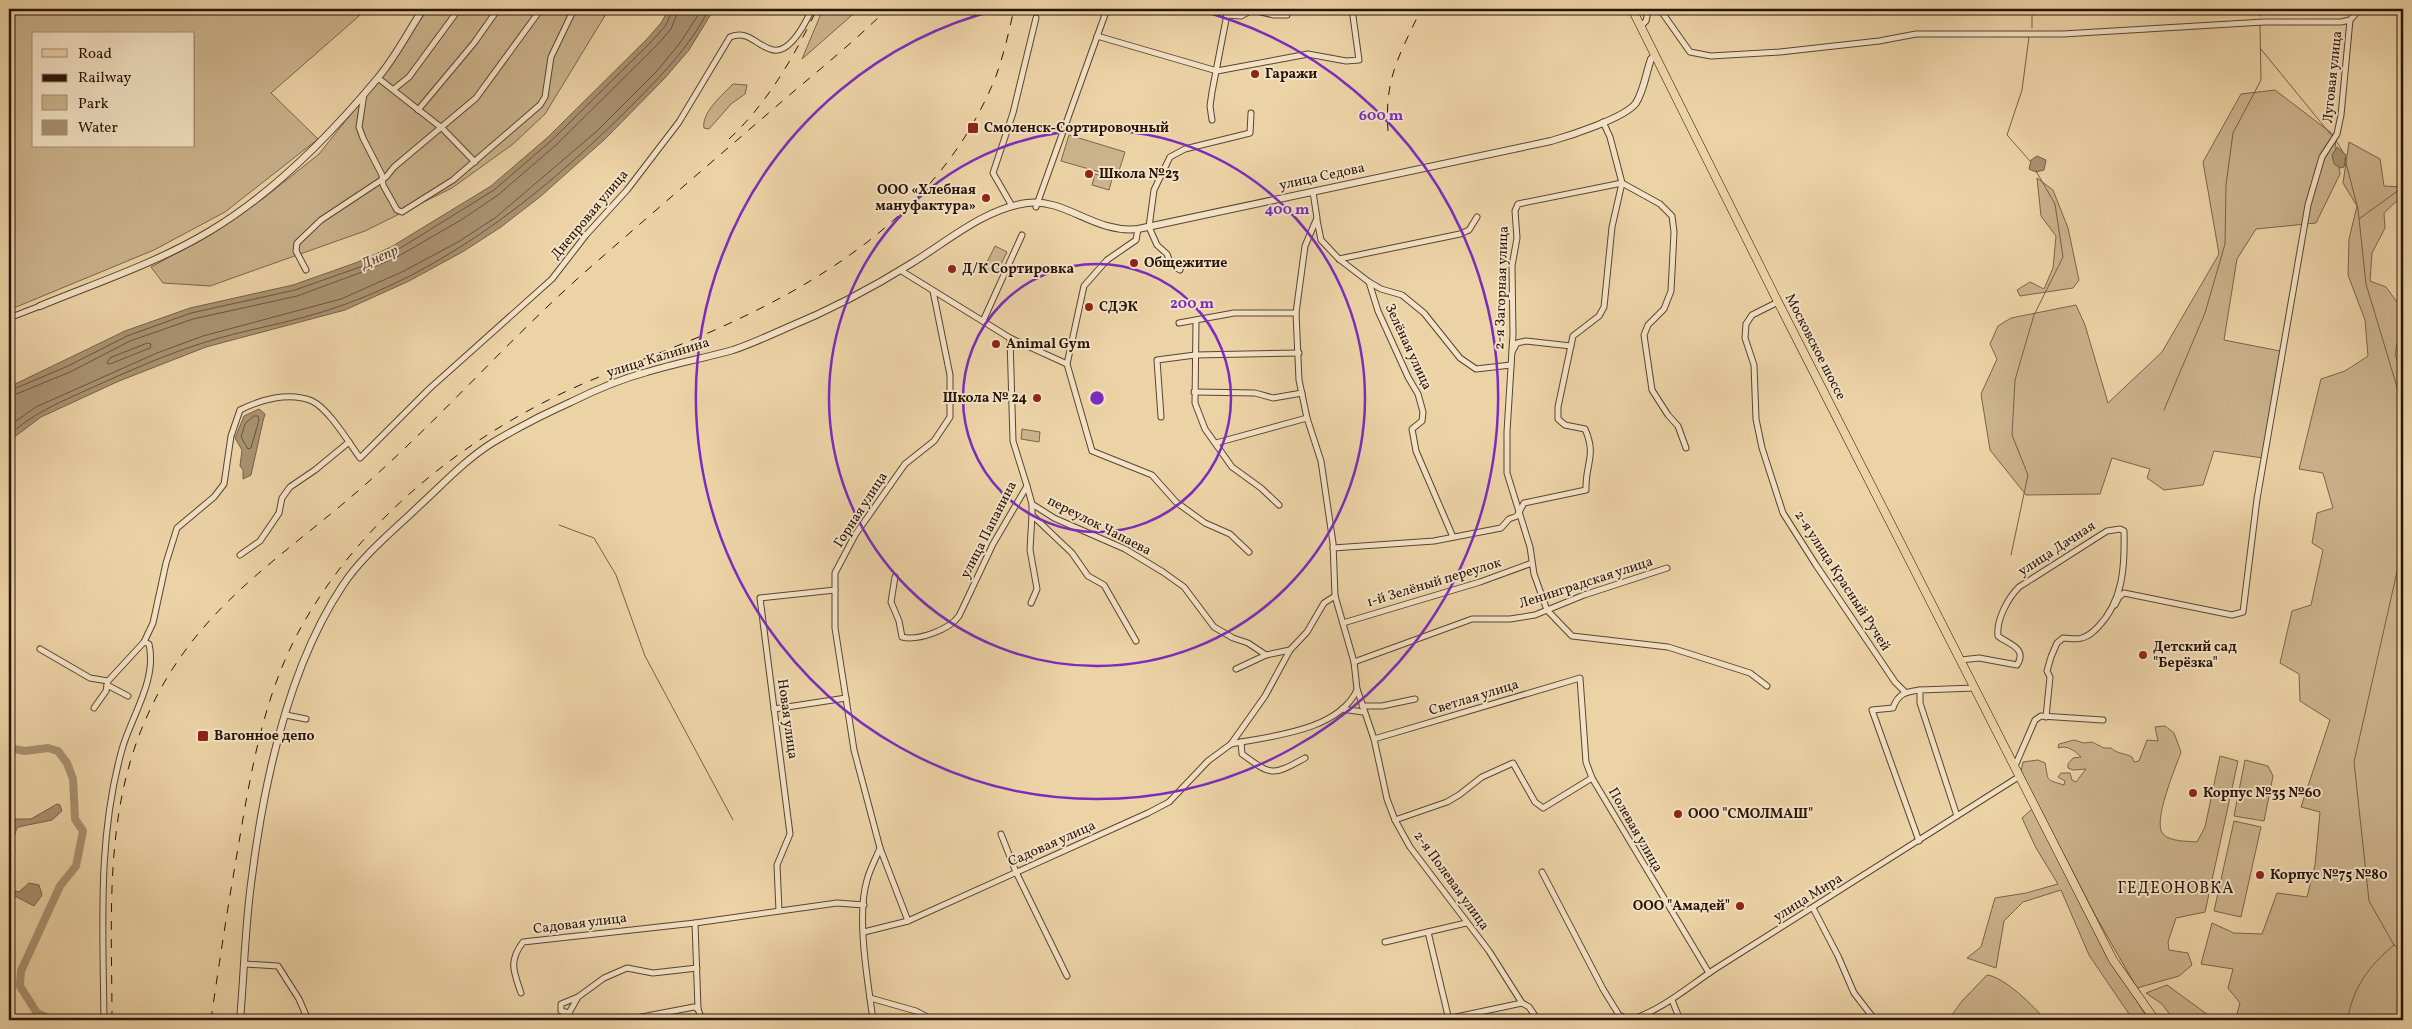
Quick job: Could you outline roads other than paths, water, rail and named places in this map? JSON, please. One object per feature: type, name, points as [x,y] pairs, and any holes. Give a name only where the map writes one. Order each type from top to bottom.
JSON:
[{"type":"main road","name":"Московское шоссе","points":[[1632,9],[1778,302],[2114,960],[2154,1020]]},
{"type":"street","points":[[9,318],[150,261],[209,232],[253,203],[320,141],[378,78],[422,9]]},
{"type":"street","points":[[394,89],[409,77],[459,9]]},
{"type":"street","points":[[418,110],[474,44],[498,9]]},
{"type":"street","points":[[306,270],[296,251],[297,243],[321,220],[383,179],[394,167],[476,98],[541,9]]},
{"type":"street","points":[[364,94],[359,127],[383,179],[383,185],[397,210],[402,212],[453,180],[540,105],[545,97],[551,57],[576,9],[612,9]]},
{"type":"street","name":"Днепровая улица","points":[[349,442],[360,458],[429,390],[552,279],[586,234],[627,190],[679,122],[730,37],[736,34],[748,35],[775,51],[788,45],[802,30],[812,9]]},
{"type":"street","points":[[1037,205],[1108,9]]},
{"type":"street","points":[[1212,120],[1210,106],[1228,9]]},
{"type":"street","points":[[1098,36],[1217,71],[1308,54],[1346,61],[1359,60],[1352,9]]},
{"type":"street","points":[[1657,9],[1661,11],[1690,52],[1711,56],[1832,47],[1916,34],[2063,34],[2264,22],[2341,22],[2350,20],[2360,9]]},
{"type":"street","points":[[1227,15],[1241,16],[1252,10],[1274,15],[1287,15]]},
{"type":"street","points":[[1641,26],[1646,21],[1649,10]]},
{"type":"street","points":[[1012,206],[993,173],[1013,113],[1036,18]]},
{"type":"street","name":"Луговая улица","points":[[2114,605],[2118,597],[2124,593],[2232,615],[2243,612],[2257,499],[2306,214],[2314,177],[2322,157],[2334,139],[2341,115],[2350,20]]},
{"type":"street","name":"улица Седова","points":[[912,263],[962,230],[1012,206],[1048,204],[1103,227],[1122,231],[1149,227],[1551,141],[1579,133],[1630,109],[1636,102],[1651,59],[1655,55]]},
{"type":"street","points":[[378,78],[441,128],[475,162]]},
{"type":"street","points":[[1180,270],[1170,265],[1167,254],[1157,244],[1149,227],[1154,190],[1170,157],[1184,149],[1250,133],[1251,113]]},
{"type":"street","points":[[1333,548],[1426,542],[1501,528],[1509,519],[1516,516],[1524,503],[1586,490],[1592,452],[1591,442],[1585,429],[1566,425],[1558,419],[1558,407],[1573,336],[1599,316],[1604,307],[1612,227],[1622,183],[1610,136],[1603,122]]},
{"type":"street","points":[[1622,183],[1660,204],[1672,216],[1674,232],[1670,291],[1664,309],[1648,326],[1644,335],[1652,390],[1668,415],[1678,426],[1686,448]]},
{"type":"street","name":"2-я Загорная улица","points":[[1546,610],[1538,589],[1530,547],[1508,473],[1510,355],[1513,334],[1512,266],[1517,238],[1515,211],[1518,204],[1533,200],[1622,183]]},
{"type":"street","points":[[1313,192],[1321,240],[1339,259],[1368,282]]},
{"type":"street","points":[[1339,259],[1460,234],[1469,230],[1477,217]]},
{"type":"street","name":"2-я Полевая улица","points":[[1317,218],[1305,246],[1296,313],[1299,380],[1307,418],[1321,461],[1333,548],[1335,596],[1354,662],[1357,690],[1363,712],[1374,739],[1387,799],[1395,820],[1410,847],[1489,951],[1522,1003],[1529,1007],[1538,1020]]},
{"type":"street","points":[[1138,229],[1136,240],[1107,260],[1084,286],[1067,364],[1092,451],[1152,475],[1176,502],[1205,523],[1230,534],[1249,552]]},
{"type":"street","points":[[983,321],[1022,235]]},
{"type":"street","name":"улица Калинина","points":[[240,1020],[250,888],[260,824],[286,714],[308,649],[324,615],[345,582],[382,543],[463,466],[490,444],[619,381],[736,349],[787,328],[912,263]]},
{"type":"street","points":[[900,270],[1010,338],[1067,364]]},
{"type":"street","name":"2-я Загорная улица","points":[[1368,282],[1381,289],[1402,295],[1424,313],[1460,358],[1476,369],[1510,365]]},
{"type":"street","name":"Зелёная улица","points":[[1368,282],[1378,312],[1408,377],[1418,394],[1423,412],[1422,421],[1412,429],[1414,444],[1453,537]]},
{"type":"street","name":"Горная улица","points":[[908,921],[880,848],[854,750],[835,628],[833,590],[835,573],[856,535],[905,464],[934,441],[950,417],[950,375],[933,291]]},
{"type":"street","name":"2-я улица Красный Ручей","points":[[1778,302],[1752,315],[1746,324],[1745,338],[1754,365],[1756,420],[1762,448],[1783,513],[1895,682],[1905,692]]},
{"type":"street","points":[[1179,323],[1234,313],[1296,313]]},
{"type":"street","points":[[1196,321],[1194,392],[1195,403],[1205,429],[1232,467],[1261,488],[1279,505]]},
{"type":"street","name":"улица Папанина","points":[[895,577],[891,602],[899,621],[902,637],[922,635],[953,624],[959,616],[992,544],[1027,486],[1013,441],[1010,397],[1010,338]]},
{"type":"street","points":[[1510,355],[1517,343],[1526,341],[1571,346]]},
{"type":"street","points":[[1161,417],[1157,360],[1195,355],[1299,353]]},
{"type":"street","points":[[1194,392],[1255,393],[1272,398],[1302,393]]},
{"type":"street","points":[[94,708],[106,691],[107,683],[144,642],[153,623],[166,563],[177,528],[214,497],[224,484],[231,436],[240,410],[258,401],[294,397],[313,402],[330,418],[349,442],[315,470],[290,487],[282,498],[278,513],[260,541],[240,555]]},
{"type":"street","points":[[1216,443],[1307,418]]},
{"type":"street","name":"переулок Чапаева","points":[[1027,486],[1032,504],[1054,518],[1125,549],[1162,572],[1184,587],[1214,627],[1233,638],[1248,643],[1266,655]]},
{"type":"street","points":[[1031,603],[1037,588],[1030,550],[1032,504]]},
{"type":"street","points":[[1032,515],[1072,553],[1088,576],[1104,585],[1136,641]]},
{"type":"street","name":"улица Дачная","points":[[1961,660],[1979,658],[2017,665],[2019,662],[2016,646],[1998,636],[1997,630],[2010,596],[2019,587],[2106,531],[2116,528],[2124,531],[2124,565],[2114,605]]},
{"type":"street","name":"1-й Зелёный переулок","points":[[1343,624],[1480,582],[1532,563]]},
{"type":"street","name":"Ленинградская улица","points":[[1354,662],[1472,619],[1510,619],[1535,615],[1584,594],[1667,568]]},
{"type":"street","name":"Новая улица","points":[[779,911],[777,865],[790,834],[760,598],[833,590]]},
{"type":"street","name":"Садовая улица","points":[[864,932],[908,921],[1169,802],[1208,761],[1231,744],[1265,696],[1290,650],[1307,632],[1324,603],[1335,596]]},
{"type":"street","points":[[2046,716],[2050,676],[2047,671],[2057,643],[2063,638],[2081,638],[2091,635],[2111,614],[2114,605]]},
{"type":"street","points":[[1546,610],[1572,636],[1668,647],[1750,673],[1767,686]]},
{"type":"street","points":[[104,1020],[103,890],[105,840],[123,746],[147,683],[152,656],[149,644],[144,642]]},
{"type":"street","points":[[40,649],[90,678],[107,683],[128,696]]},
{"type":"street","points":[[1236,670],[1266,655],[1290,650]]},
{"type":"street","name":"Светлая улица","points":[[1374,739],[1580,678],[1586,762],[1592,778]]},
{"type":"street","name":"Садовая улица","points":[[1231,744],[1285,734],[1332,718],[1351,702],[1357,690]]},
{"type":"street","points":[[1919,841],[1872,710],[1894,708],[1898,697],[1905,692],[1920,690],[1977,691]]},
{"type":"street","points":[[1920,690],[1920,703],[1957,816]]},
{"type":"street","points":[[774,709],[846,698]]},
{"type":"street","points":[[1362,706],[1382,706],[1415,699]]},
{"type":"street","points":[[1342,710],[1363,712]]},
{"type":"street","points":[[286,714],[306,719]]},
{"type":"street","points":[[2015,766],[2035,720],[2041,716],[2103,720]]},
{"type":"street","points":[[1241,742],[1242,754],[1265,771],[1280,772],[1305,758]]},
{"type":"street","name":"Полевая улица","points":[[1395,820],[1447,802],[1459,795],[1482,776],[1513,763],[1535,802],[1543,808],[1592,778],[1709,973]]},
{"type":"street","name":"улица Мира","points":[[1709,973],[2020,776]]},
{"type":"street","points":[[1001,834],[1016,872],[1067,976]]},
{"type":"street","points":[[863,1020],[873,1020],[864,932],[866,881],[880,848]]},
{"type":"street","points":[[1542,872],[1603,989],[1619,1015],[1630,1020],[1646,1015],[1672,1000],[1709,973]]},
{"type":"street","name":"Садовая улица","points":[[521,993],[512,968],[515,953],[523,942],[695,923],[837,903],[864,905]]},
{"type":"street","points":[[1813,908],[1838,956],[1854,993],[1875,1020]]},
{"type":"street","points":[[695,923],[697,1006],[702,1020]]},
{"type":"street","points":[[1385,942],[1466,923]]},
{"type":"street","points":[[1428,932],[1449,1019]]},
{"type":"street","points":[[245,964],[278,966],[308,1020]]},
{"type":"street","points":[[578,997],[604,978],[627,968],[653,973],[697,968]]},
{"type":"street","points":[[870,998],[916,1011],[933,1020]]},
{"type":"street","points":[[1672,1000],[1680,1020]]},
{"type":"street","points":[[1442,1020],[1522,1003]]},
{"type":"street","points":[[626,1020],[697,1006]]},
{"type":"water","name":"Днепр","points":[[669,9],[714,9],[689,50],[664,79],[605,139],[541,196],[501,227],[464,251],[409,281],[345,310],[206,347],[119,381],[41,417],[9,441],[9,387],[125,331],[190,308],[293,285],[358,262],[391,247],[491,186],[548,137],[647,39],[661,23]]},
{"type":"water","points":[[2337,147],[2346,155],[2344,167],[2340,168],[2334,164],[2332,155]]},
{"type":"water","points":[[2037,156],[2046,160],[2044,170],[2036,172],[2029,169],[2031,160]]},
{"type":"water","points":[[259,409],[265,414],[251,475],[243,479],[243,470],[240,466],[242,450],[235,438],[244,416]]},
{"type":"water","points":[[57,804],[60,805],[62,811],[52,820],[18,827],[14,836],[14,856],[9,869],[9,822],[12,819],[31,819]]},
{"type":"water","points":[[29,883],[39,885],[42,895],[34,906],[9,893],[9,889],[19,892]]},
{"type":"waterway","points":[[2032,9],[2032,28]]},
{"type":"waterway","points":[[2258,9],[2260,16]]},
{"type":"waterway","points":[[2164,410],[2205,313],[2225,244],[2226,185],[2233,133],[2261,80],[2260,26]]},
{"type":"waterway","points":[[2029,37],[2022,90],[2007,135],[2030,161]]},
{"type":"waterway","points":[[2260,48],[2332,136]]},
{"type":"waterway","points":[[2335,139],[2343,152]]},
{"type":"waterway","points":[[2345,159],[2358,209],[2366,284],[2400,397],[2403,446]]},
{"type":"waterway","points":[[2011,555],[2028,475],[2012,435],[2015,380],[2034,315],[2063,257],[2055,204],[2036,171]]},
{"type":"waterway","points":[[2359,219],[2403,187]]},
{"type":"waterway","points":[[2403,463],[2399,563],[2354,762],[2369,901],[2394,945],[2403,952]]},
{"type":"waterway","points":[[559,525],[594,538],[616,575],[645,656],[733,820]]},
{"type":"waterway","points":[[2399,564],[2403,569]]},
{"type":"waterway","points":[[9,748],[25,751],[48,748],[58,751],[67,763],[73,779],[75,819],[83,831],[76,866],[60,886],[21,971],[20,986],[37,1013],[54,1020]]},
{"type":"waterway","points":[[2347,1020],[2354,997],[2363,978],[2394,945]]},
{"type":"railway","points":[[729,139],[768,95],[790,61],[817,9]]},
{"type":"railway","points":[[112,1020],[111,909],[116,835],[121,799],[130,763],[142,728],[163,685],[187,648],[214,616],[243,587],[376,475],[565,290],[850,44],[887,9]]},
{"type":"railway","points":[[211,1020],[248,790],[269,704],[290,648],[304,622],[350,556],[404,498],[435,472],[500,427],[577,386],[708,333],[754,312],[798,288],[839,262],[879,233],[914,200],[946,163],[974,122],[996,76],[1014,9]]},
{"type":"railway","points":[[1388,131],[1387,112],[1391,81],[1400,54],[1421,9]]},
{"type":"place","name":"Гаражи","points":[[1255,74]]},
{"type":"place","name":"Смоленск-Сортировочный","points":[[973,128]]},
{"type":"place","name":"Школа №23","points":[[1089,174]]},
{"type":"place","name":"ООО «Хлебная мануфактура»","points":[[986,198]]},
{"type":"place","name":"Общежитие","points":[[1134,263]]},
{"type":"place","name":"Д/К Сортировка","points":[[952,269]]},
{"type":"place","name":"СДЭК","points":[[1089,307]]},
{"type":"place","name":"Animal Gym","points":[[996,344]]},
{"type":"place","name":"Школа № 24","points":[[1037,398]]},
{"type":"place","name":"Детский сад \"Берёзка\"","points":[[2143,655]]},
{"type":"place","name":"Вагонное депо","points":[[203,736]]},
{"type":"place","name":"Корпус №35 №60","points":[[2193,793]]},
{"type":"place","name":"ООО \"СМОЛМАШ\"","points":[[1678,814]]},
{"type":"place","name":"Корпус №75 №80","points":[[2260,875]]},
{"type":"place","name":"ООО \"Амадей\"","points":[[1740,906]]},
{"type":"district","name":"ГЕДЕОНОВКА","points":[[2176,889]]}]
